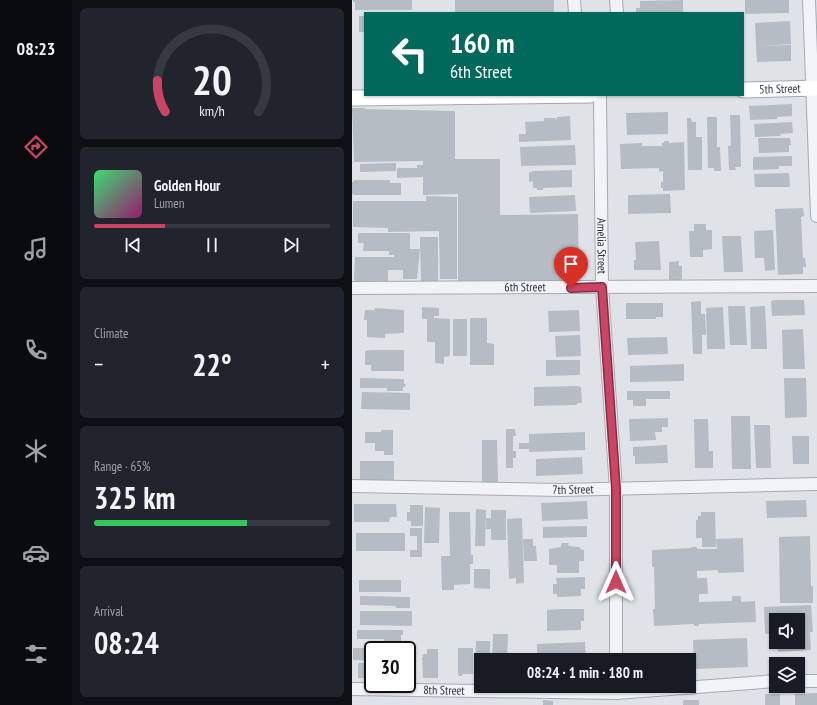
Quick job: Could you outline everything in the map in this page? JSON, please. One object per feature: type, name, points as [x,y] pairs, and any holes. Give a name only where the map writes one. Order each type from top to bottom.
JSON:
[{"type":"main road","name":"5th Street","points":[[744,90],[815,88]]},
{"type":"main road","points":[[352,98],[505,96]]},
{"type":"street","points":[[574,0],[575,12]]},
{"type":"street","points":[[616,0],[617,12]]},
{"type":"street","points":[[809,0],[815,88],[817,216]]},
{"type":"street","name":"Amelia Street","points":[[600,96],[602,287],[616,489],[616,653]]},
{"type":"street","name":"6th Street","points":[[352,288],[817,286]]},
{"type":"street","name":"7th Street","points":[[352,486],[560,490],[817,484]]},
{"type":"street","points":[[805,681],[817,681]]},
{"type":"street","name":"8th Street","points":[[352,689],[616,695],[769,682]]},
{"type":"building","points":[[353,0],[412,0],[412,10],[355,10],[355,2],[353,2]]},
{"type":"building","points":[[455,0],[554,0],[554,12],[455,12]]},
{"type":"building","points":[[683,0],[683,12],[636,12],[636,8],[640,8],[640,1]]},
{"type":"building","points":[[745,0],[789,0],[789,13],[745,14]]},
{"type":"building","points":[[359,16],[364,16],[364,32],[359,32]]},
{"type":"building","points":[[790,21],[791,44],[756,46],[755,23]]},
{"type":"building","points":[[791,45],[791,61],[757,62],[756,46]]},
{"type":"building","points":[[792,104],[792,116],[777,117],[777,119],[750,120],[749,106]]},
{"type":"building","points":[[352,108],[455,111],[455,159],[500,159],[500,215],[578,214],[579,283],[458,284],[458,194],[423,195],[423,177],[397,178],[397,168],[417,168],[417,165],[423,165],[423,161],[354,162]]},
{"type":"building","points":[[668,112],[668,134],[627,135],[626,113]]},
{"type":"building","points":[[730,115],[740,115],[741,167],[735,167],[736,170],[729,170],[728,146],[731,146]]},
{"type":"building","points":[[570,116],[571,140],[519,142],[519,134],[526,134],[525,122],[544,121],[544,118],[556,118],[557,121],[557,117]]},
{"type":"building","points":[[707,117],[717,117],[717,147],[720,147],[721,171],[714,171],[714,168],[708,168]]},
{"type":"building","points":[[687,118],[691,118],[692,122],[696,122],[696,137],[702,137],[702,170],[688,170]]},
{"type":"building","points":[[792,122],[793,133],[780,134],[781,136],[755,137],[754,124]]},
{"type":"building","points":[[758,138],[790,138],[791,145],[789,145],[789,152],[759,153]]},
{"type":"building","points":[[664,141],[669,141],[669,143],[684,142],[685,190],[663,191],[663,188],[661,188],[661,182],[663,182],[663,171],[659,172],[659,168],[621,169],[620,144],[642,143],[642,146],[662,146]]},
{"type":"building","points":[[575,145],[576,165],[521,166],[520,147]]},
{"type":"building","points":[[792,156],[792,166],[779,166],[779,169],[753,170],[753,157]]},
{"type":"building","points":[[396,163],[396,171],[360,172],[360,164]]},
{"type":"building","points":[[572,170],[572,187],[543,188],[543,190],[537,190],[537,188],[533,188],[533,181],[529,182],[529,172],[532,171]]},
{"type":"building","points":[[789,173],[790,187],[755,187],[754,174]]},
{"type":"building","points":[[354,180],[390,180],[390,183],[401,183],[401,195],[354,195],[352,194],[352,182]]},
{"type":"building","points":[[670,194],[671,213],[628,214],[628,195]]},
{"type":"building","points":[[575,195],[576,211],[530,213],[529,197]]},
{"type":"building","points":[[426,196],[457,197],[457,279],[440,279],[439,231],[388,232],[388,228],[353,227],[353,201],[426,201]]},
{"type":"building","points":[[803,208],[804,216],[801,217],[803,258],[805,258],[806,267],[803,267],[803,274],[778,275],[775,209]]},
{"type":"building","points":[[694,224],[706,224],[706,230],[712,230],[712,249],[703,250],[703,257],[690,257],[689,231],[694,231]]},
{"type":"building","points":[[773,230],[775,270],[765,271],[764,258],[755,258],[754,231]]},
{"type":"building","points":[[358,233],[410,233],[410,249],[420,249],[417,279],[403,279],[403,270],[388,270],[388,284],[356,283],[354,280],[355,257],[394,257],[394,255],[389,255],[389,251],[363,251],[364,243],[358,243]]},
{"type":"building","points":[[722,236],[741,236],[743,272],[724,272]]},
{"type":"building","points":[[420,237],[438,237],[438,283],[421,283]]},
{"type":"building","points":[[659,241],[661,270],[634,270],[634,260],[636,260],[635,242]]},
{"type":"building","points":[[679,261],[679,266],[682,266],[682,280],[669,280],[669,262]]},
{"type":"building","points":[[804,300],[805,315],[772,316],[771,301]]},
{"type":"building","points":[[701,301],[701,314],[705,314],[706,335],[702,335],[702,354],[693,354],[691,302]]},
{"type":"building","points":[[626,303],[663,303],[663,317],[656,317],[656,319],[626,319]]},
{"type":"building","points":[[728,306],[745,306],[747,345],[730,345]]},
{"type":"building","points":[[765,306],[767,349],[751,349],[750,307]]},
{"type":"building","points":[[422,307],[439,308],[439,316],[434,316],[434,318],[450,319],[450,356],[444,357],[444,364],[435,363],[435,342],[427,342],[427,319],[422,319]]},
{"type":"building","points":[[723,307],[725,349],[707,349],[706,308]]},
{"type":"building","points":[[375,308],[404,310],[404,333],[385,334],[385,338],[367,337],[367,320],[364,320],[365,310],[375,310]]},
{"type":"building","points":[[579,310],[580,331],[549,332],[548,311]]},
{"type":"building","points":[[470,318],[487,318],[487,343],[494,344],[494,365],[470,365]]},
{"type":"building","points":[[453,319],[467,319],[467,356],[453,356]]},
{"type":"building","points":[[803,329],[805,369],[783,369],[782,330]]},
{"type":"building","points":[[580,335],[581,356],[556,357],[555,336]]},
{"type":"building","points":[[667,337],[668,354],[628,355],[627,338]]},
{"type":"building","points":[[404,350],[404,371],[371,371],[371,365],[365,365],[365,351]]},
{"type":"building","points":[[546,360],[580,360],[580,375],[546,376]]},
{"type":"building","points":[[684,364],[684,381],[630,382],[630,366]]},
{"type":"building","points":[[360,378],[404,379],[404,384],[406,384],[405,387],[403,387],[403,391],[387,391],[387,388],[360,388]]},
{"type":"building","points":[[784,378],[806,378],[807,417],[785,418]]},
{"type":"building","points":[[534,387],[581,387],[582,403],[577,403],[577,405],[534,406]]},
{"type":"building","points":[[627,391],[670,391],[670,399],[646,399],[646,406],[633,406],[633,400],[627,400]]},
{"type":"building","points":[[362,392],[410,393],[410,410],[361,409]]},
{"type":"building","points":[[731,416],[750,416],[751,469],[732,469]]},
{"type":"building","points":[[668,418],[668,427],[662,427],[662,432],[655,432],[656,440],[630,441],[629,419]]},
{"type":"building","points":[[694,419],[708,419],[709,451],[713,451],[713,468],[695,468]]},
{"type":"building","points":[[754,425],[770,425],[771,468],[756,468]]},
{"type":"building","points":[[506,429],[515,429],[516,436],[513,436],[513,451],[516,451],[516,458],[513,458],[513,468],[506,468]]},
{"type":"building","points":[[381,430],[393,430],[393,455],[384,455],[384,451],[375,451],[375,443],[365,443],[365,432],[381,432]]},
{"type":"building","points":[[585,432],[585,450],[529,452],[529,449],[519,449],[519,443],[529,443],[529,434]]},
{"type":"building","points":[[792,436],[809,436],[809,464],[793,464]]},
{"type":"building","points":[[482,440],[497,440],[498,483],[482,483]]},
{"type":"building","points":[[667,445],[668,463],[635,464],[633,447]]},
{"type":"building","points":[[582,457],[583,474],[536,476],[536,459]]},
{"type":"building","points":[[360,461],[394,461],[394,480],[360,480]]},
{"type":"building","points":[[806,500],[807,517],[767,518],[766,501]]},
{"type":"building","points":[[587,501],[588,519],[542,521],[541,503]]},
{"type":"building","points":[[354,504],[396,504],[397,517],[390,517],[389,522],[354,522]]},
{"type":"building","points":[[410,505],[423,505],[423,526],[411,526],[411,521],[407,521],[407,512],[410,512]]},
{"type":"building","points":[[425,507],[440,508],[439,543],[424,543]]},
{"type":"building","points":[[476,509],[486,510],[485,546],[475,546]]},
{"type":"building","points":[[491,510],[506,510],[506,540],[491,540],[491,529],[486,529],[486,518],[491,518]]},
{"type":"building","points":[[449,512],[470,512],[471,555],[473,555],[473,564],[470,564],[470,584],[454,585],[454,590],[442,590],[441,556],[450,556]]},
{"type":"building","points":[[701,512],[715,512],[716,547],[702,547],[702,538],[696,538],[696,520],[698,520],[698,516],[701,516]]},
{"type":"building","points":[[522,518],[524,583],[516,584],[516,578],[509,579],[507,519]]},
{"type":"building","points":[[587,526],[587,537],[543,538],[543,527]]},
{"type":"building","points":[[410,528],[422,528],[422,557],[410,557],[410,550],[417,550],[417,536],[410,536]]},
{"type":"building","points":[[356,533],[405,533],[405,551],[356,551]]},
{"type":"building","points":[[810,536],[811,586],[813,586],[813,603],[780,603],[779,537]]},
{"type":"building","points":[[743,538],[744,572],[718,573],[718,570],[697,571],[697,578],[707,578],[708,594],[699,594],[699,602],[732,601],[732,596],[741,596],[741,602],[755,601],[756,622],[699,624],[699,626],[694,626],[694,624],[654,626],[654,567],[652,567],[652,550],[691,547],[697,547],[697,549],[717,549],[716,539]]},
{"type":"building","points":[[523,539],[533,539],[533,546],[536,546],[537,561],[524,561]]},
{"type":"building","points":[[561,543],[569,543],[568,546],[580,547],[580,549],[584,550],[584,561],[579,561],[579,573],[557,573],[557,565],[549,565],[549,549],[561,547]]},
{"type":"building","points":[[474,569],[490,569],[490,589],[474,588]]},
{"type":"building","points":[[585,577],[585,589],[581,589],[581,596],[557,597],[557,594],[553,594],[553,584],[557,584],[556,578]]},
{"type":"building","points":[[359,580],[401,580],[401,592],[359,592]]},
{"type":"building","points":[[360,596],[410,597],[410,608],[360,605]]},
{"type":"building","points":[[811,605],[813,632],[810,632],[811,650],[778,652],[778,649],[805,649],[805,613],[769,613],[769,634],[765,634],[764,607]]},
{"type":"building","points":[[584,609],[584,621],[581,621],[581,630],[547,631],[547,610]]},
{"type":"building","points":[[360,611],[412,611],[412,626],[360,625]]},
{"type":"building","points":[[357,630],[403,630],[401,641],[384,641],[384,639],[357,639]]},
{"type":"building","points":[[493,634],[508,634],[507,653],[492,653]]},
{"type":"building","points":[[747,638],[748,667],[696,669],[696,653],[693,653],[693,640]]},
{"type":"building","points":[[476,641],[490,641],[490,653],[476,653]]},
{"type":"building","points":[[585,642],[586,653],[537,653],[537,644]]},
{"type":"building","points":[[353,648],[364,648],[364,661],[353,660]]},
{"type":"building","points":[[458,648],[473,648],[473,674],[463,674],[462,676],[459,676]]},
{"type":"building","points":[[427,649],[438,649],[438,678],[423,678],[422,657],[423,654],[427,654]]},
{"type":"building","points":[[358,663],[364,663],[364,678],[358,678]]},
{"type":"building","points":[[817,693],[817,705],[795,705],[795,694]]},
{"type":"building","points":[[765,694],[780,694],[780,705],[765,705]]},
{"type":"building","points":[[543,700],[553,701],[553,705],[543,705]]},
{"type":"building","points":[[683,700],[699,700],[699,705],[683,705]]},
{"type":"route","points":[[571,288],[602,287],[616,489],[616,582]]}]
